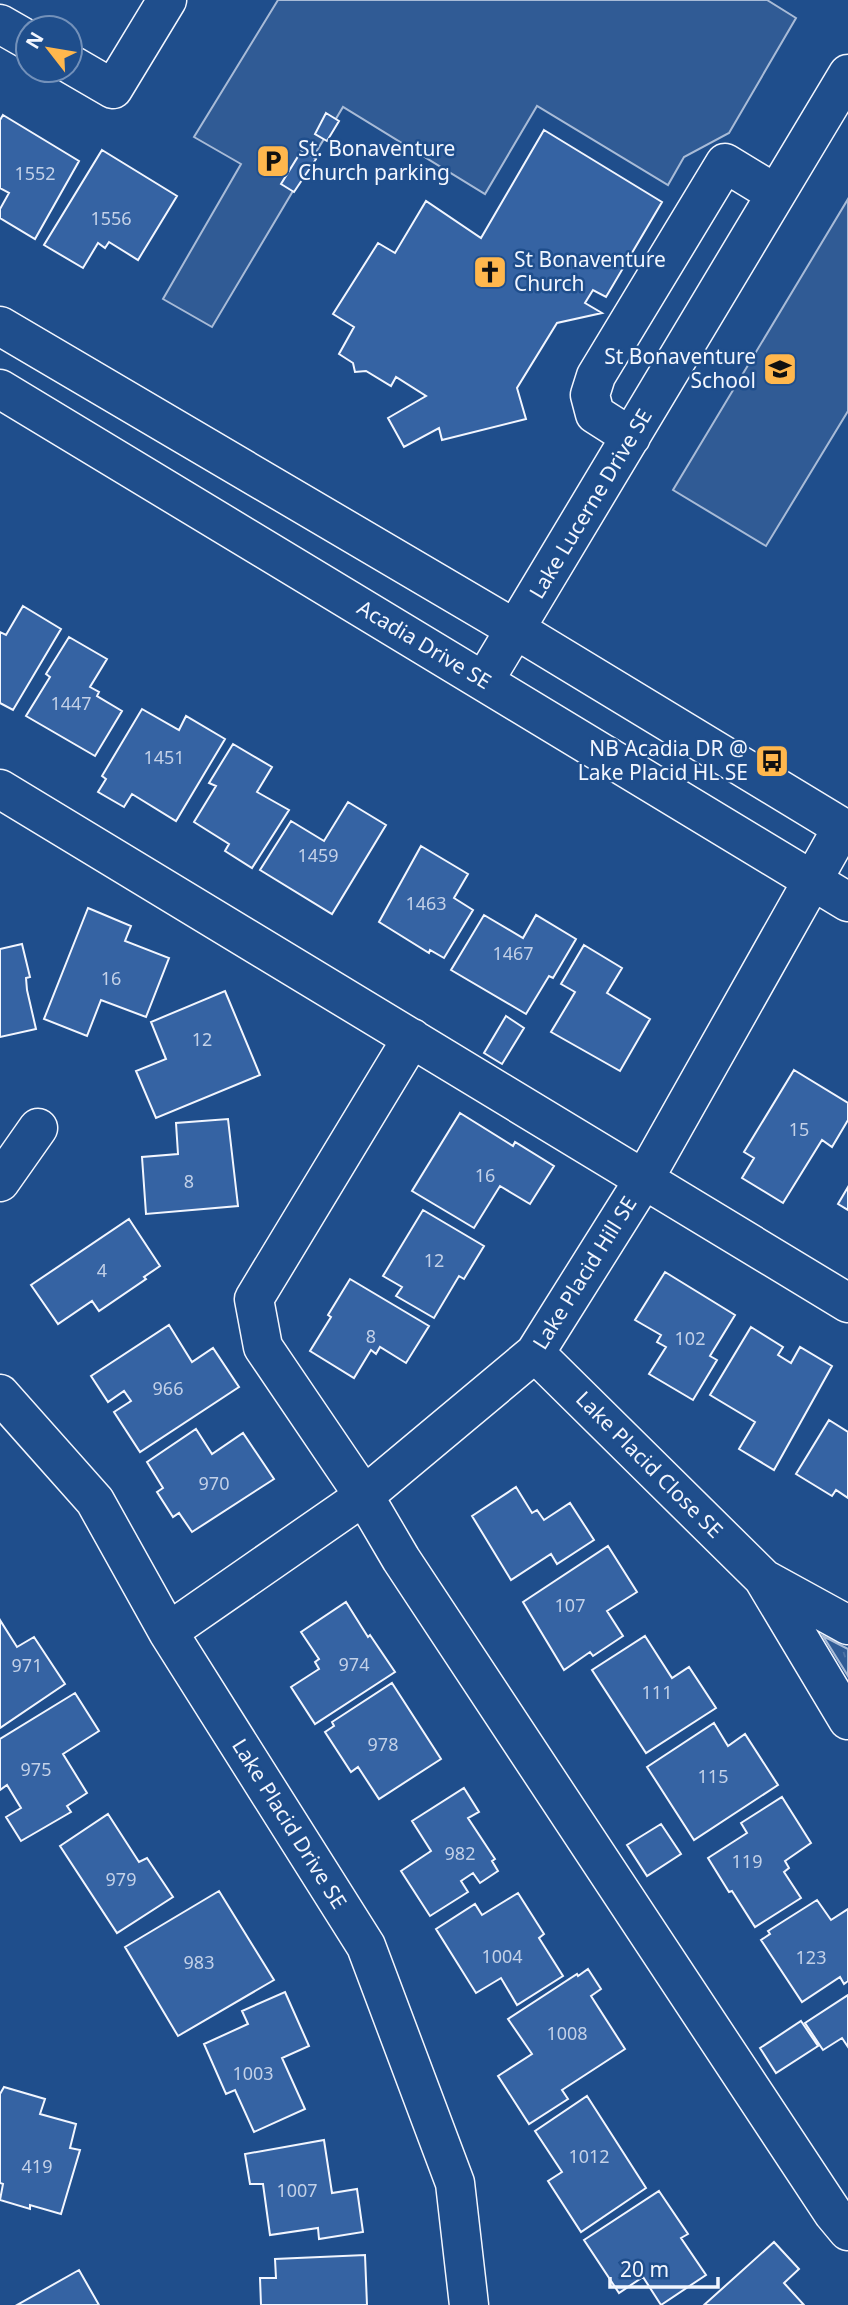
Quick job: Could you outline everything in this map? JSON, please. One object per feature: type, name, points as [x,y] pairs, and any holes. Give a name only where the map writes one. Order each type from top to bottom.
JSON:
[{"type":"street","points":[[84,72],[113,89],[167,0]]},
{"type":"street","name":"Lake Lucerne Drive SE","points":[[484,681],[848,74]]},
{"type":"street","points":[[631,437],[595,414],[590,395],[603,364],[724,163],[776,194]]},
{"type":"street","points":[[0,326],[515,629],[845,830]]},
{"type":"street","name":"Acadia Drive SE","points":[[0,389],[848,901]]},
{"type":"street","points":[[0,789],[848,1303]]},
{"type":"street","name":"Lake Placid Hill SE","points":[[168,1632],[364,1496],[536,1353],[643,1181],[812,879],[845,830]]},
{"type":"street","points":[[412,1038],[254,1300],[263,1348],[364,1496],[409,1571],[833,2213],[848,2231]]},
{"type":"street","points":[[0,1182],[38,1128]]},
{"type":"street","name":"Lake Placid Close SE","points":[[536,1353],[763,1578],[848,1720]]},
{"type":"street","name":"Lake Placid Drive SE","points":[[0,1394],[95,1501],[168,1632],[366,1946],[455,2183],[469,2305]]},
{"type":"street","name":"Lake Placid Close SE","points":[[763,1578],[848,1625]]},
{"type":"green space","points":[[823,1636],[848,1649],[848,1676]]},
{"type":"shaded area","name":"St. Bonaventure Church parking","points":[[278,0],[767,0],[796,18],[729,133],[684,157],[668,185],[537,106],[485,194],[343,107],[212,327],[163,299],[241,164],[194,137]]},
{"type":"shaded area","points":[[848,199],[848,411],[766,546],[673,490]]},
{"type":"building","points":[[326,113],[339,121],[327,141],[315,134]]},
{"type":"building","points":[[3,115],[79,161],[35,239],[0,218],[0,209],[9,193],[0,188],[0,120]]},
{"type":"building","name":"St Bonaventure Church","points":[[544,130],[662,202],[606,297],[593,290],[585,303],[602,313],[557,323],[517,388],[526,419],[442,440],[439,428],[404,447],[388,418],[426,396],[396,377],[391,386],[366,371],[355,372],[353,363],[339,354],[354,327],[333,314],[378,243],[395,253],[426,201],[481,238]]},
{"type":"building","points":[[102,150],[177,196],[138,260],[109,242],[105,248],[98,243],[83,268],[44,245]]},
{"type":"building","points":[[302,150],[316,159],[294,192],[281,184]]},
{"type":"building","points":[[23,606],[61,629],[13,710],[0,703],[0,632],[6,635]]},
{"type":"building","points":[[69,637],[107,659],[90,687],[99,692],[97,696],[122,711],[95,756],[26,716],[50,677],[46,674]]},
{"type":"building","points":[[142,709],[179,730],[186,716],[225,739],[176,821],[132,794],[124,807],[98,792],[106,779],[102,776]]},
{"type":"building","points":[[233,744],[272,767],[257,792],[289,810],[252,868],[225,851],[229,844],[194,822],[216,786],[209,783]]},
{"type":"building","points":[[348,802],[386,825],[332,914],[260,870],[291,821],[324,841]]},
{"type":"building","points":[[421,846],[468,874],[454,898],[473,910],[444,958],[430,950],[429,953],[379,922]]},
{"type":"building","points":[[88,908],[131,926],[125,941],[169,958],[146,1017],[101,1000],[87,1036],[44,1019]]},
{"type":"building","points":[[484,915],[523,938],[536,915],[576,939],[553,978],[549,976],[526,1014],[451,970]]},
{"type":"building","points":[[22,944],[30,977],[26,978],[27,990],[36,1029],[0,1037],[0,949]]},
{"type":"building","points":[[584,945],[622,968],[607,993],[650,1019],[620,1071],[551,1032],[575,992],[561,984]]},
{"type":"building","points":[[225,991],[260,1075],[156,1118],[136,1071],[166,1059],[151,1022]]},
{"type":"building","points":[[506,1016],[524,1028],[502,1064],[484,1053]]},
{"type":"building","points":[[794,1070],[848,1103],[848,1120],[832,1147],[822,1140],[783,1203],[742,1178],[754,1158],[744,1152]]},
{"type":"building","points":[[460,1113],[513,1146],[515,1142],[554,1166],[530,1204],[500,1186],[474,1228],[412,1191]]},
{"type":"building","points":[[228,1119],[238,1206],[146,1214],[142,1157],[178,1154],[176,1123]]},
{"type":"building","points":[[848,1187],[848,1210],[838,1204]]},
{"type":"building","points":[[423,1210],[484,1246],[464,1279],[459,1276],[434,1318],[396,1296],[402,1287],[383,1276]]},
{"type":"building","points":[[129,1219],[160,1266],[144,1277],[146,1279],[99,1311],[92,1301],[58,1324],[31,1285]]},
{"type":"building","points":[[665,1272],[735,1315],[710,1356],[717,1360],[693,1400],[649,1374],[666,1347],[657,1342],[661,1335],[635,1320]]},
{"type":"building","points":[[350,1279],[429,1326],[406,1363],[380,1347],[376,1354],[371,1350],[354,1378],[310,1351]]},
{"type":"building","points":[[169,1325],[192,1362],[213,1348],[239,1387],[140,1452],[114,1412],[131,1401],[124,1391],[108,1402],[91,1376]]},
{"type":"building","points":[[751,1327],[783,1347],[778,1355],[791,1363],[800,1347],[832,1366],[774,1470],[739,1449],[755,1422],[710,1395]]},
{"type":"building","points":[[829,1420],[848,1432],[848,1498],[836,1490],[832,1496],[796,1474]]},
{"type":"building","points":[[196,1429],[212,1454],[243,1433],[274,1479],[192,1532],[179,1513],[173,1517],[157,1492],[163,1488],[147,1462]]},
{"type":"building","points":[[516,1487],[532,1513],[537,1510],[544,1520],[570,1503],[594,1540],[557,1564],[551,1554],[511,1580],[472,1516]]},
{"type":"building","points":[[608,1546],[637,1592],[607,1611],[623,1636],[593,1656],[590,1652],[564,1670],[523,1602]]},
{"type":"building","points":[[346,1602],[395,1672],[315,1724],[291,1687],[319,1669],[315,1662],[319,1659],[301,1632]]},
{"type":"building","points":[[0,1620],[17,1647],[34,1637],[65,1684],[0,1728]]},
{"type":"building","points":[[645,1636],[672,1678],[689,1667],[716,1708],[646,1753],[592,1670]]},
{"type":"building","points":[[392,1683],[441,1759],[379,1799],[358,1767],[351,1772],[325,1732],[334,1726],[332,1722]]},
{"type":"building","points":[[75,1693],[99,1731],[63,1754],[87,1793],[67,1806],[71,1812],[21,1841],[6,1817],[21,1808],[7,1785],[0,1790],[0,1739]]},
{"type":"building","points":[[714,1723],[728,1746],[745,1734],[778,1785],[694,1840],[647,1767]]},
{"type":"building","points":[[464,1788],[479,1812],[468,1818],[495,1859],[492,1861],[498,1871],[480,1883],[473,1873],[461,1881],[468,1892],[430,1916],[401,1871],[431,1851],[412,1821]]},
{"type":"building","points":[[782,1797],[811,1843],[785,1861],[789,1868],[784,1872],[801,1898],[755,1927],[708,1858],[747,1833],[741,1823]]},
{"type":"building","points":[[108,1814],[139,1862],[147,1858],[173,1897],[117,1933],[60,1846]]},
{"type":"building","points":[[661,1824],[681,1854],[647,1876],[627,1845]]},
{"type":"building","points":[[219,1891],[274,1980],[178,2036],[125,1947]]},
{"type":"building","points":[[518,1893],[544,1934],[539,1938],[563,1976],[517,2005],[501,1978],[476,1993],[436,1929],[475,1904],[482,1915]]},
{"type":"building","points":[[817,1900],[831,1920],[848,1909],[848,1981],[844,1984],[840,1977],[802,2002],[761,1940],[770,1934],[768,1931]]},
{"type":"building","points":[[588,1969],[601,1989],[591,1996],[625,2049],[562,2090],[568,2099],[529,2124],[498,2076],[532,2054],[508,2019]]},
{"type":"building","points":[[285,1992],[309,2046],[282,2058],[305,2109],[254,2132],[235,2090],[226,2094],[204,2044],[248,2024],[242,2011]]},
{"type":"building","points":[[848,1995],[848,2047],[842,2038],[823,2050],[805,2023]]},
{"type":"building","points":[[801,2021],[818,2046],[776,2073],[760,2048]]},
{"type":"building","points":[[4,2087],[45,2099],[40,2114],[76,2124],[70,2148],[80,2150],[61,2214],[0,2200],[3,2184],[0,2183],[0,2094]]},
{"type":"building","points":[[587,2096],[646,2188],[581,2232],[548,2181],[562,2172],[535,2131]]},
{"type":"building","points":[[324,2140],[332,2193],[357,2189],[363,2232],[319,2239],[318,2228],[270,2235],[263,2184],[250,2184],[245,2154]]},
{"type":"building","points":[[659,2191],[688,2234],[681,2238],[706,2275],[661,2305],[643,2277],[619,2293],[584,2240]]},
{"type":"building","points":[[774,2242],[799,2269],[784,2283],[804,2305],[704,2305]]},
{"type":"building","points":[[365,2255],[367,2305],[261,2305],[260,2278],[276,2278],[275,2259]]},
{"type":"building","points":[[79,2270],[99,2305],[17,2305]]},
{"type":"place","name":"St. Bonaventure Church parking","points":[[273,161]]},
{"type":"place","name":"St Bonaventure Church","points":[[490,272]]},
{"type":"place","name":"St Bonaventure School","points":[[780,369]]},
{"type":"place","name":"NB Acadia DR @ Lake Placid HL SE","points":[[772,761]]}]
